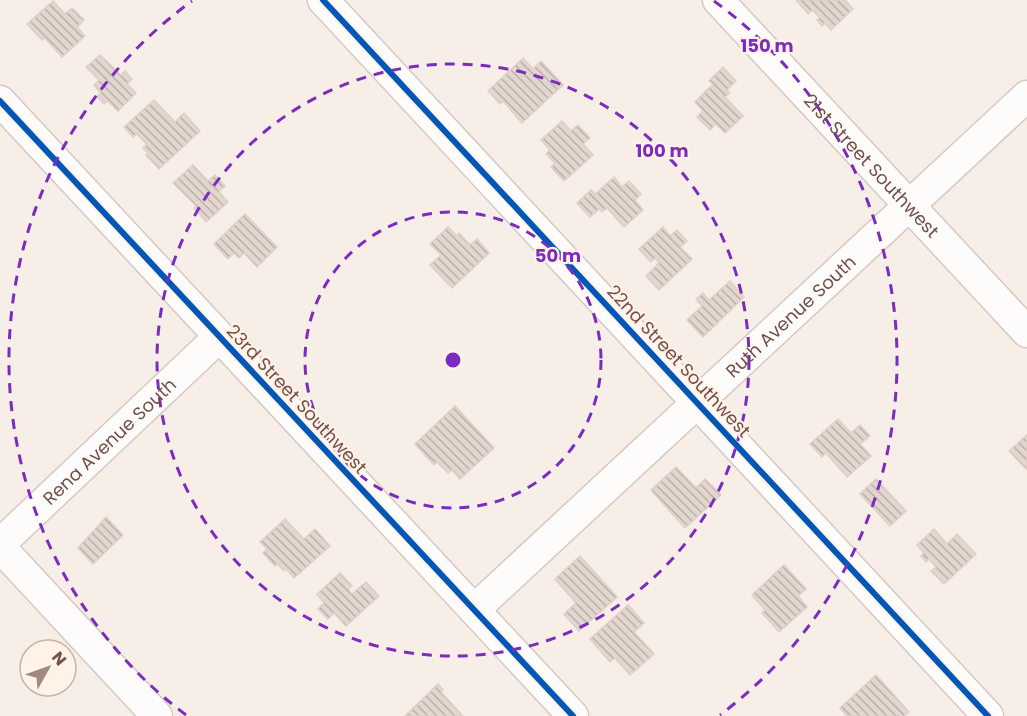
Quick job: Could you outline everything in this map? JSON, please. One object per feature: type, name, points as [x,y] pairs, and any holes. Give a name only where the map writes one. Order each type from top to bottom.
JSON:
[{"type":"street","name":"22nd Street Southwest","points":[[323,0],[988,716]]},
{"type":"street","name":"21st Street Southwest","points":[[718,0],[1027,332]]},
{"type":"street","name":"Ruth Avenue South","points":[[474,610],[1027,96]]},
{"type":"street","name":"23rd Street Southwest","points":[[0,101],[573,716]]},
{"type":"street","name":"Rena Avenue South","points":[[0,545],[219,337]]},
{"type":"street","points":[[0,545],[157,716]]},
{"type":"building","points":[[796,0],[845,0],[853,9],[831,30],[825,23],[822,26],[817,20],[820,18],[812,10],[808,14]]},
{"type":"building","points":[[53,1],[65,14],[72,8],[84,20],[77,27],[85,36],[62,57],[45,38],[42,40],[27,24]]},
{"type":"building","points":[[100,55],[121,75],[125,71],[132,79],[127,84],[136,93],[118,111],[108,101],[104,104],[97,96],[101,93],[94,85],[99,80],[86,67]]},
{"type":"building","points":[[523,58],[533,69],[541,61],[563,85],[522,123],[503,101],[500,104],[488,91]]},
{"type":"building","points":[[723,67],[736,81],[727,90],[730,93],[725,97],[743,116],[725,133],[716,124],[710,130],[697,117],[703,111],[695,102],[713,84],[709,81]]},
{"type":"building","points":[[154,100],[175,122],[184,113],[200,131],[159,169],[146,155],[148,153],[143,148],[147,145],[137,134],[133,137],[124,127]]},
{"type":"building","points":[[562,121],[571,131],[578,125],[590,138],[583,144],[593,155],[564,181],[551,167],[555,163],[546,154],[550,150],[541,140]]},
{"type":"building","points":[[193,165],[208,181],[215,175],[225,186],[219,192],[228,202],[206,222],[194,208],[196,206],[173,183]]},
{"type":"building","points":[[614,177],[622,187],[629,181],[641,194],[635,200],[643,210],[624,227],[607,208],[602,212],[599,209],[590,217],[577,203],[591,190],[595,194]]},
{"type":"building","points":[[245,214],[277,247],[257,267],[244,253],[239,258],[234,253],[228,259],[214,244]]},
{"type":"building","points":[[448,227],[457,236],[459,233],[470,245],[477,239],[489,253],[452,288],[430,265],[441,255],[430,244]]},
{"type":"building","points":[[663,227],[670,236],[677,230],[687,241],[680,247],[692,259],[659,290],[646,276],[659,263],[655,258],[651,262],[639,249]]},
{"type":"building","points":[[730,281],[744,297],[703,337],[687,320],[702,306],[696,299],[703,293],[709,300]]},
{"type":"building","points":[[455,406],[494,448],[460,479],[452,470],[448,473],[437,462],[434,465],[415,444]]},
{"type":"building","points":[[838,419],[851,433],[860,425],[870,436],[860,444],[871,456],[847,477],[826,453],[822,457],[810,444]]},
{"type":"building","points":[[1027,435],[1027,470],[1009,451]]},
{"type":"building","points":[[676,467],[696,488],[705,479],[721,495],[685,528],[651,490]]},
{"type":"building","points":[[876,479],[906,511],[890,526],[860,494]]},
{"type":"building","points":[[106,517],[123,535],[93,564],[78,548]]},
{"type":"building","points":[[285,519],[304,539],[315,529],[330,546],[294,578],[286,569],[284,571],[277,564],[275,566],[263,553],[267,549],[260,542]]},
{"type":"building","points":[[934,529],[947,544],[957,534],[976,554],[944,584],[931,571],[936,567],[929,559],[926,562],[921,556],[924,553],[917,545]]},
{"type":"building","points":[[580,556],[617,597],[579,631],[564,614],[576,603],[555,579]]},
{"type":"building","points":[[784,565],[806,589],[798,596],[807,607],[779,632],[762,613],[765,610],[752,595]]},
{"type":"building","points":[[340,573],[352,586],[348,589],[352,594],[366,582],[379,596],[346,626],[334,613],[328,619],[318,609],[324,603],[317,594]]},
{"type":"building","points":[[628,605],[644,623],[634,632],[654,654],[630,675],[615,658],[610,662],[590,639]]},
{"type":"building","points":[[876,675],[909,712],[904,716],[847,716],[840,708]]},
{"type":"building","points":[[438,684],[443,690],[441,692],[463,716],[405,716]]},
{"type":"cycle path","points":[[323,0],[988,716]]},
{"type":"cycle path","points":[[0,101],[573,716]]}]
